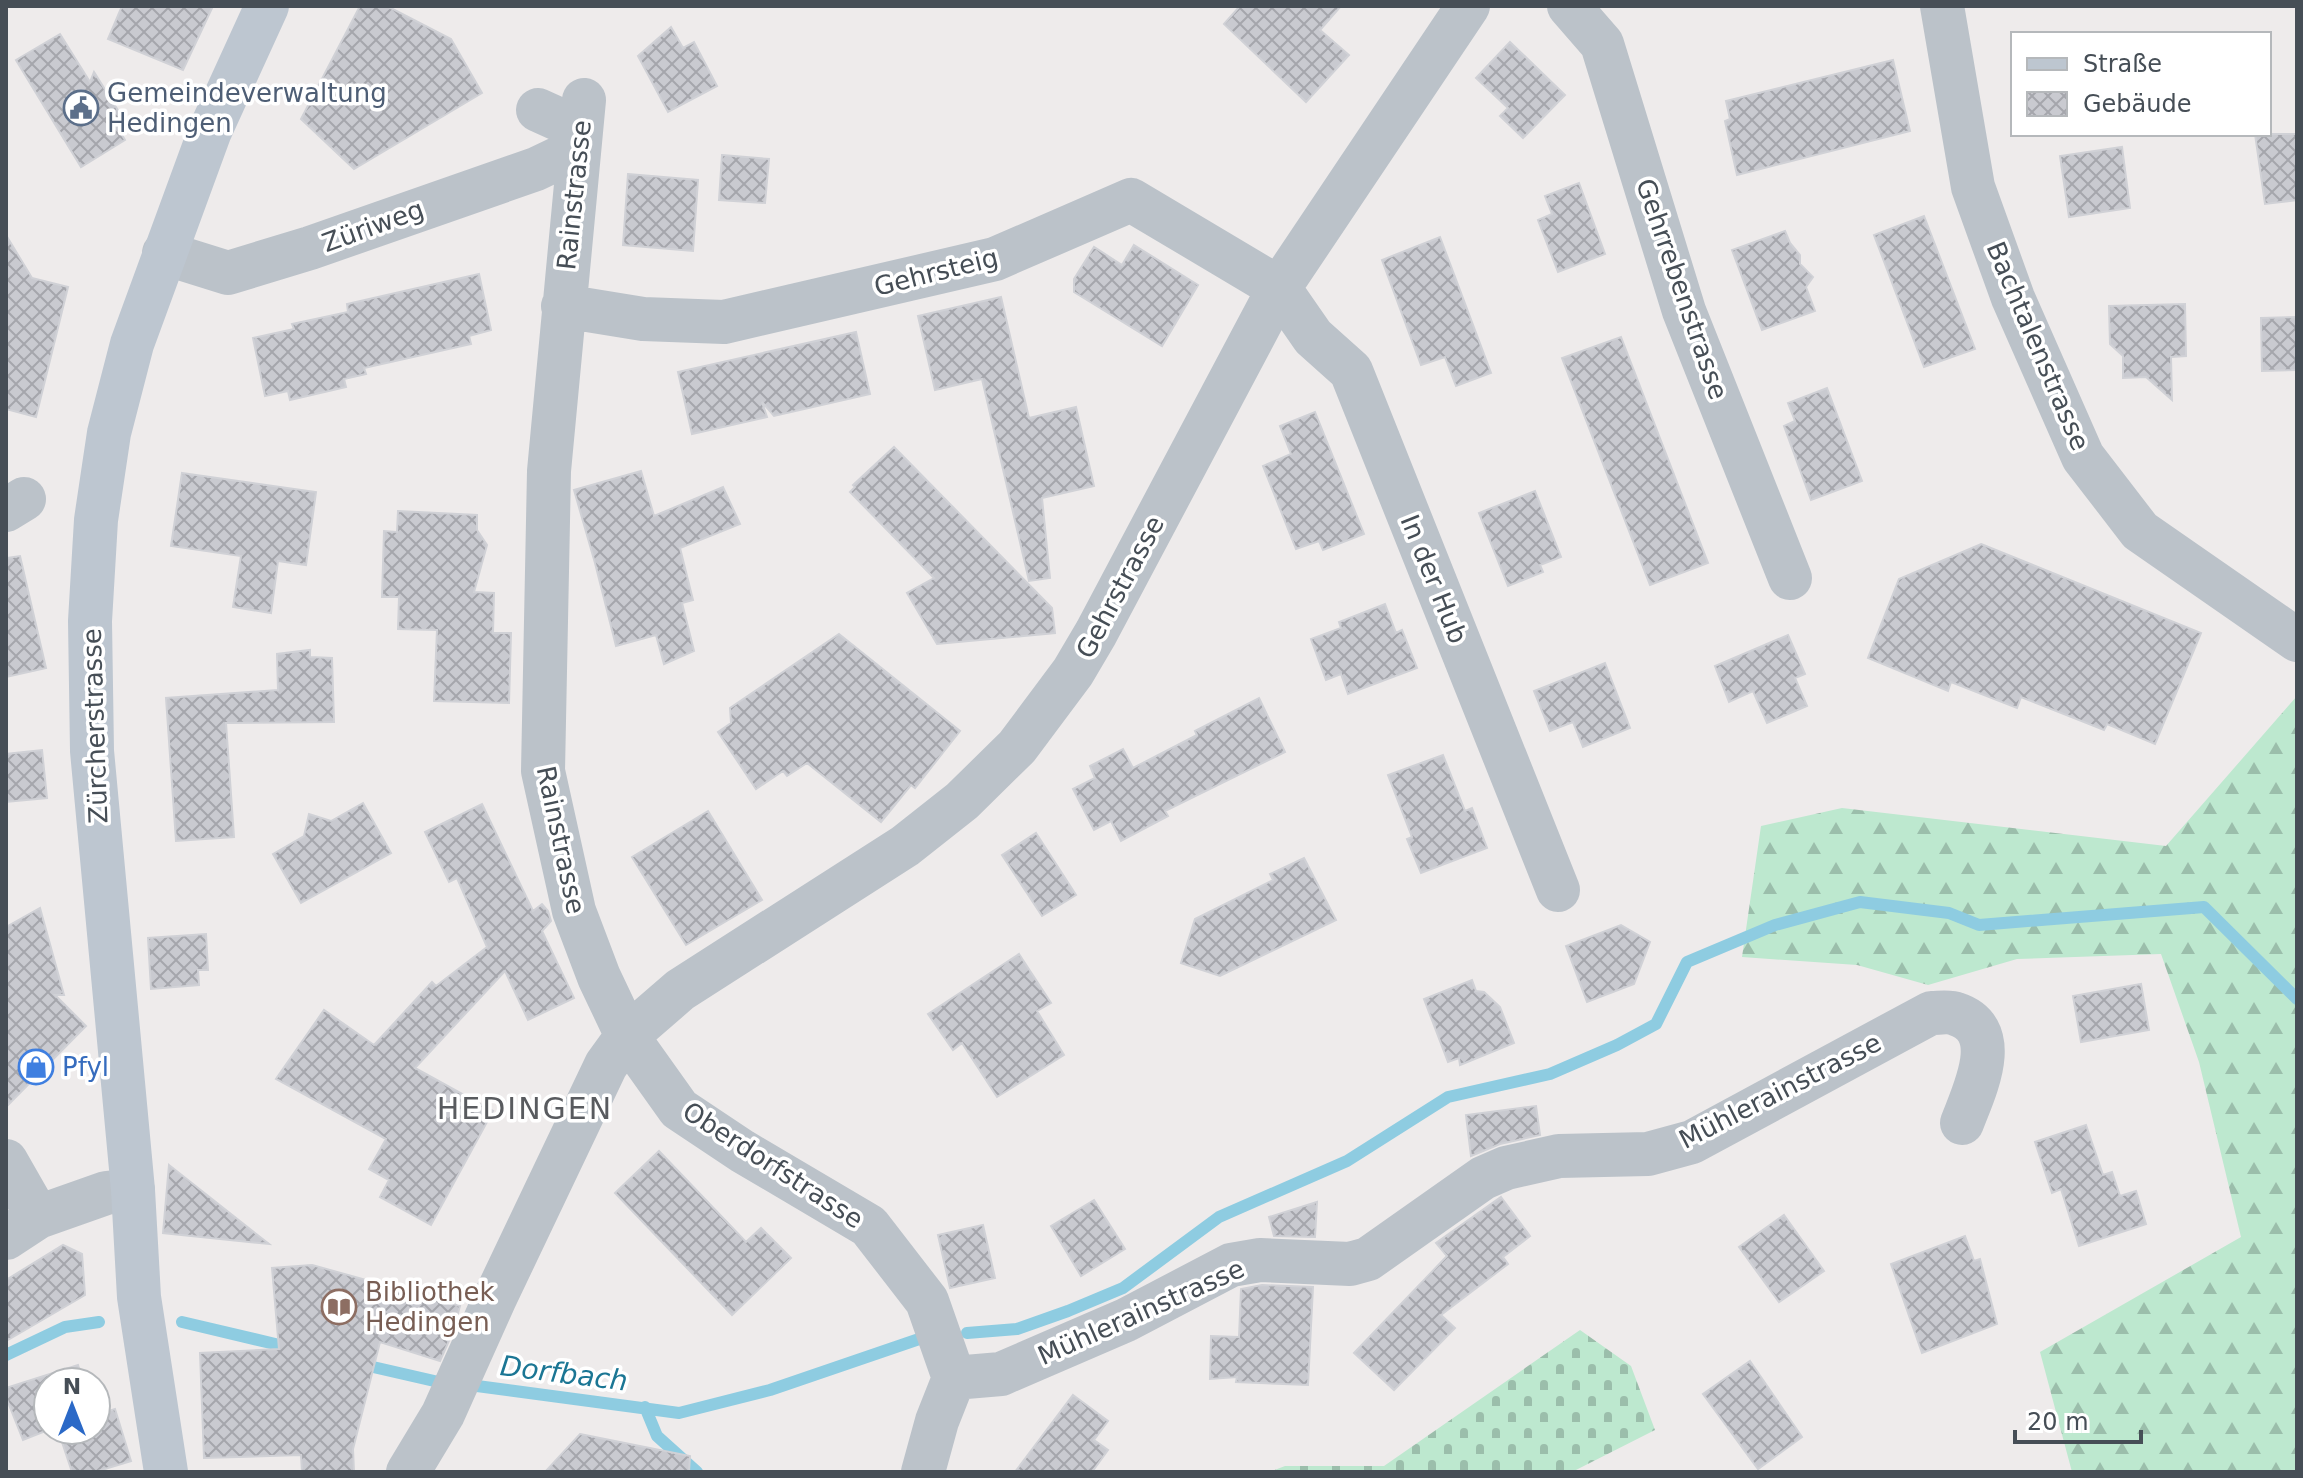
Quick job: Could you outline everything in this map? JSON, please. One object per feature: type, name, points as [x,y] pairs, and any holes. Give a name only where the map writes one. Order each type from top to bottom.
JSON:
[{"type":"main road","name":"Zürcherstrasse","points":[[166,1472],[139,1297],[133,1190],[92,751],[90,621],[96,520],[109,433],[132,344],[210,131],[267,6]]},
{"type":"street","name":"Gehrstrasse","points":[[627,1036],[680,990],[905,846],[962,801],[1017,747],[1073,672],[1096,633],[1279,288],[1468,6]]},
{"type":"street","name":"Gehrrebenstrasse","points":[[1569,6],[1602,44],[1684,311],[1790,578]]},
{"type":"street","name":"Bachtalenstrasse","points":[[1942,6],[1973,187],[2013,298],[2083,457],[2140,531],[2297,640]]},
{"type":"street","points":[[538,110],[581,126]]},
{"type":"street","name":"Züriweg","points":[[164,253],[228,273],[310,248],[536,169],[581,126]]},
{"type":"street","name":"Rainstrasse","points":[[581,126],[549,471],[543,771],[574,911],[599,977],[627,1036]]},
{"type":"street","name":"Gehrsteig","points":[[563,306],[643,319],[724,322],[995,259],[1131,200],[1279,288]]},
{"type":"street","name":"In der Hub","points":[[1279,288],[1313,337],[1351,371],[1558,890]]},
{"type":"street","name":"Mühlerainstrasse","points":[[954,1378],[1001,1374],[1126,1320],[1231,1265],[1260,1260],[1350,1264],[1368,1259],[1483,1178],[1506,1168],[1559,1156],[1648,1154],[1692,1142],[1931,1013],[1955,1013],[1975,1025],[1984,1045],[1980,1074],[1962,1123]]},
{"type":"street","points":[[408,1472],[443,1414],[606,1065],[627,1036]]},
{"type":"street","name":"Oberdorfstrasse","points":[[627,1036],[679,1109],[742,1151],[869,1226],[927,1301],[954,1378]]},
{"type":"street","points":[[6,1161],[22,1227],[106,1193],[133,1190]]},
{"type":"street","points":[[923,1472],[937,1421],[954,1378]]},
{"type":"green space","points":[[2297,696],[2297,1472],[2072,1472],[2040,1352],[2241,1237],[2199,1062],[2161,954],[2017,959],[1928,985],[1857,965],[1742,957],[1761,826],[1842,808],[2166,846]]},
{"type":"green space","points":[[1580,1330],[1631,1366],[1655,1430],[1572,1472],[1269,1472],[1285,1466],[1384,1466]]},
{"type":"building","points":[[122,6],[213,6],[183,70],[108,39]]},
{"type":"building","points":[[360,6],[387,6],[451,39],[482,93],[354,169],[301,119]]},
{"type":"building","points":[[1240,6],[1341,6],[1320,30],[1349,55],[1306,102],[1224,24]]},
{"type":"building","points":[[671,27],[683,48],[694,42],[717,86],[668,112],[638,56]]},
{"type":"building","name":"Gemeindeverwaltung Hedingen","points":[[60,34],[90,82],[94,72],[124,120],[116,125],[125,140],[81,167],[16,60]]},
{"type":"building","points":[[1510,42],[1565,95],[1523,138],[1500,116],[1508,108],[1476,78]]},
{"type":"building","points":[[1893,60],[1910,131],[1737,175],[1725,121],[1730,119],[1726,101]]},
{"type":"building","points":[[2297,134],[2297,200],[2265,204],[2255,136]]},
{"type":"building","points":[[2122,147],[2130,208],[2069,217],[2060,156]]},
{"type":"building","points":[[722,155],[769,159],[765,203],[719,200]]},
{"type":"building","points":[[628,174],[698,180],[693,251],[623,245]]},
{"type":"building","points":[[1579,183],[1605,254],[1558,272],[1538,220],[1552,214],[1545,196]]},
{"type":"building","points":[[1924,216],[1975,349],[1924,367],[1874,235]]},
{"type":"building","points":[[1785,231],[1800,255],[1800,264],[1813,277],[1806,287],[1815,311],[1762,330],[1732,250]]},
{"type":"building","points":[[6,235],[32,278],[68,287],[36,417],[6,409]]},
{"type":"building","points":[[1440,237],[1491,373],[1456,386],[1445,357],[1421,365],[1382,260]]},
{"type":"building","points":[[1134,245],[1198,285],[1162,346],[1074,292],[1074,279],[1094,247],[1122,265]]},
{"type":"building","points":[[479,274],[491,330],[469,336],[471,344],[364,368],[366,374],[344,379],[346,387],[290,400],[288,391],[265,396],[253,338],[294,329],[292,324],[348,312],[347,304]]},
{"type":"building","points":[[1001,297],[1029,418],[1076,407],[1094,486],[1042,498],[1050,578],[1029,581],[982,379],[935,390],[918,316]]},
{"type":"building","points":[[2185,304],[2186,356],[2171,357],[2172,400],[2146,377],[2123,378],[2123,356],[2110,344],[2109,306]]},
{"type":"building","points":[[2297,317],[2297,370],[2262,371],[2261,318]]},
{"type":"building","points":[[856,332],[870,394],[774,416],[762,402],[767,417],[692,434],[678,372]]},
{"type":"building","points":[[1621,337],[1708,563],[1650,585],[1562,358]]},
{"type":"building","points":[[1827,388],[1862,481],[1811,500],[1784,426],[1795,421],[1788,403]]},
{"type":"building","points":[[1315,412],[1364,534],[1323,550],[1319,541],[1296,549],[1263,466],[1291,454],[1280,426]]},
{"type":"building","points":[[894,447],[1052,608],[1055,633],[937,644],[907,593],[934,578],[850,492],[855,487],[853,485]]},
{"type":"building","points":[[641,471],[654,516],[723,487],[740,524],[680,548],[693,600],[682,603],[694,651],[664,664],[656,635],[616,646],[574,490]]},
{"type":"building","points":[[182,473],[316,492],[306,565],[278,561],[271,613],[233,607],[241,556],[171,546]]},
{"type":"building","points":[[1535,491],[1561,557],[1540,565],[1543,572],[1508,586],[1479,513]]},
{"type":"building","points":[[398,511],[477,515],[477,530],[487,545],[474,592],[494,593],[493,633],[511,633],[509,703],[434,701],[437,630],[398,629],[399,597],[382,597],[384,531],[397,532]]},
{"type":"building","points":[[1981,544],[2201,633],[2155,744],[2107,724],[2104,730],[2021,697],[2017,708],[1951,682],[1948,691],[1868,658],[1899,579]]},
{"type":"building","points":[[20,556],[46,668],[6,677],[6,558]]},
{"type":"building","points":[[1385,604],[1396,633],[1402,630],[1417,668],[1348,694],[1341,674],[1326,680],[1311,639],[1341,628],[1339,622]]},
{"type":"building","points":[[839,634],[960,731],[915,788],[911,785],[881,822],[807,763],[787,776],[783,771],[756,789],[718,732],[731,723],[730,708]]},
{"type":"building","points":[[1788,635],[1805,674],[1795,678],[1807,706],[1767,723],[1753,691],[1729,702],[1715,666]]},
{"type":"building","points":[[310,650],[310,657],[332,658],[334,722],[226,723],[234,837],[176,841],[166,698],[278,690],[277,654]]},
{"type":"building","points":[[1605,663],[1630,728],[1583,747],[1573,722],[1550,731],[1534,691]]},
{"type":"building","points":[[1259,698],[1285,752],[1165,811],[1168,816],[1121,841],[1111,821],[1094,830],[1073,789],[1095,778],[1090,766],[1123,749],[1133,768]]},
{"type":"building","points":[[42,750],[47,798],[6,802],[6,754]]},
{"type":"building","points":[[1443,755],[1465,811],[1472,808],[1487,848],[1421,873],[1407,839],[1412,837],[1388,775]]},
{"type":"building","points":[[363,803],[391,853],[301,903],[273,854],[304,836],[309,814],[331,821]]},
{"type":"building","points":[[482,804],[533,911],[542,904],[548,911],[551,921],[542,931],[574,998],[528,1020],[505,971],[415,1068],[493,1111],[431,1225],[380,1197],[389,1180],[369,1169],[386,1139],[276,1079],[324,1010],[374,1045],[432,982],[436,986],[487,947],[457,878],[449,882],[425,832]]},
{"type":"building","points":[[708,811],[762,900],[686,945],[632,857]]},
{"type":"building","points":[[1036,833],[1076,895],[1042,916],[1002,855]]},
{"type":"building","points":[[1304,858],[1336,920],[1220,976],[1181,963],[1195,919],[1273,880],[1270,874]]},
{"type":"building","points":[[40,908],[64,995],[55,995],[86,1026],[6,1107],[6,927]]},
{"type":"building","points":[[1621,925],[1650,942],[1634,984],[1587,1002],[1566,946]]},
{"type":"building","points":[[206,934],[208,970],[198,970],[199,985],[151,989],[148,938]]},
{"type":"building","points":[[1019,954],[1051,1003],[1037,1011],[1064,1055],[997,1097],[962,1043],[953,1050],[928,1014]]},
{"type":"building","points":[[1472,980],[1476,991],[1484,992],[1500,1007],[1514,1043],[1460,1065],[1459,1058],[1448,1062],[1424,999]]},
{"type":"building","points":[[2141,984],[2149,1030],[2081,1042],[2073,996]]},
{"type":"building","points":[[1536,1106],[1540,1135],[1500,1144],[1471,1156],[1466,1115]]},
{"type":"building","points":[[2086,1125],[2103,1175],[2112,1172],[2120,1196],[2136,1191],[2146,1224],[2079,1246],[2061,1189],[2052,1193],[2035,1142]]},
{"type":"building","points":[[659,1151],[746,1242],[761,1228],[791,1258],[732,1315],[615,1193]]},
{"type":"building","points":[[169,1165],[269,1244],[163,1233]]},
{"type":"building","points":[[1501,1197],[1530,1236],[1503,1257],[1508,1264],[1441,1315],[1455,1328],[1394,1390],[1354,1353],[1447,1256],[1436,1243]]},
{"type":"building","points":[[1094,1200],[1125,1249],[1081,1276],[1051,1226]]},
{"type":"building","points":[[1317,1202],[1315,1237],[1274,1236],[1269,1217]]},
{"type":"building","points":[[1784,1215],[1824,1271],[1779,1302],[1739,1247]]},
{"type":"building","points":[[983,1225],[995,1278],[950,1288],[938,1235]]},
{"type":"building","points":[[1965,1236],[1974,1261],[1980,1259],[1997,1324],[1922,1353],[1891,1264]]},
{"type":"building","points":[[63,1245],[82,1254],[85,1295],[6,1341],[6,1280]]},
{"type":"building","points":[[312,1265],[460,1306],[440,1361],[380,1342],[353,1449],[354,1472],[302,1472],[301,1455],[204,1458],[200,1353],[279,1349],[272,1268]]},
{"type":"building","points":[[1262,1285],[1313,1287],[1308,1385],[1236,1382],[1237,1377],[1210,1379],[1211,1336],[1239,1337],[1241,1289]]},
{"type":"building","points":[[1750,1361],[1802,1437],[1758,1469],[1703,1394]]},
{"type":"building","points":[[32,1380],[32,1436],[23,1440],[6,1397],[6,1388]]},
{"type":"building","points":[[1073,1395],[1108,1421],[1094,1440],[1108,1450],[1092,1472],[1015,1472]]},
{"type":"building","points":[[115,1409],[131,1461],[95,1472],[72,1472],[63,1446],[112,1446],[112,1410]]},
{"type":"building","points":[[580,1434],[690,1456],[689,1472],[545,1472]]},
{"type":"waterway","points":[[967,1333],[1017,1329],[1123,1288],[1219,1217],[1347,1161],[1448,1097],[1550,1074],[1656,1024],[1687,962],[1775,925],[1860,902],[1949,913],[1979,925],[2204,907],[2297,999]]},
{"type":"waterway","name":"Dorfbach","points":[[6,1355],[65,1327],[99,1322]]},
{"type":"waterway","name":"Dorfbach","points":[[182,1322],[292,1348]]},
{"type":"waterway","points":[[477,1386],[679,1413],[770,1390],[925,1337]]},
{"type":"waterway","name":"Dorfbach","points":[[360,1364],[443,1383]]},
{"type":"waterway","points":[[645,1407],[657,1436],[697,1472]]},
{"type":"place","name":"Gemeindeverwaltung Hedingen","points":[[81,108]]},
{"type":"place","name":"Pfyl","points":[[36,1067]]},
{"type":"place","name":"Bibliothek Hedingen","points":[[339,1307]]},
{"type":"district","name":"HEDINGEN","points":[[525,1109]]}]
